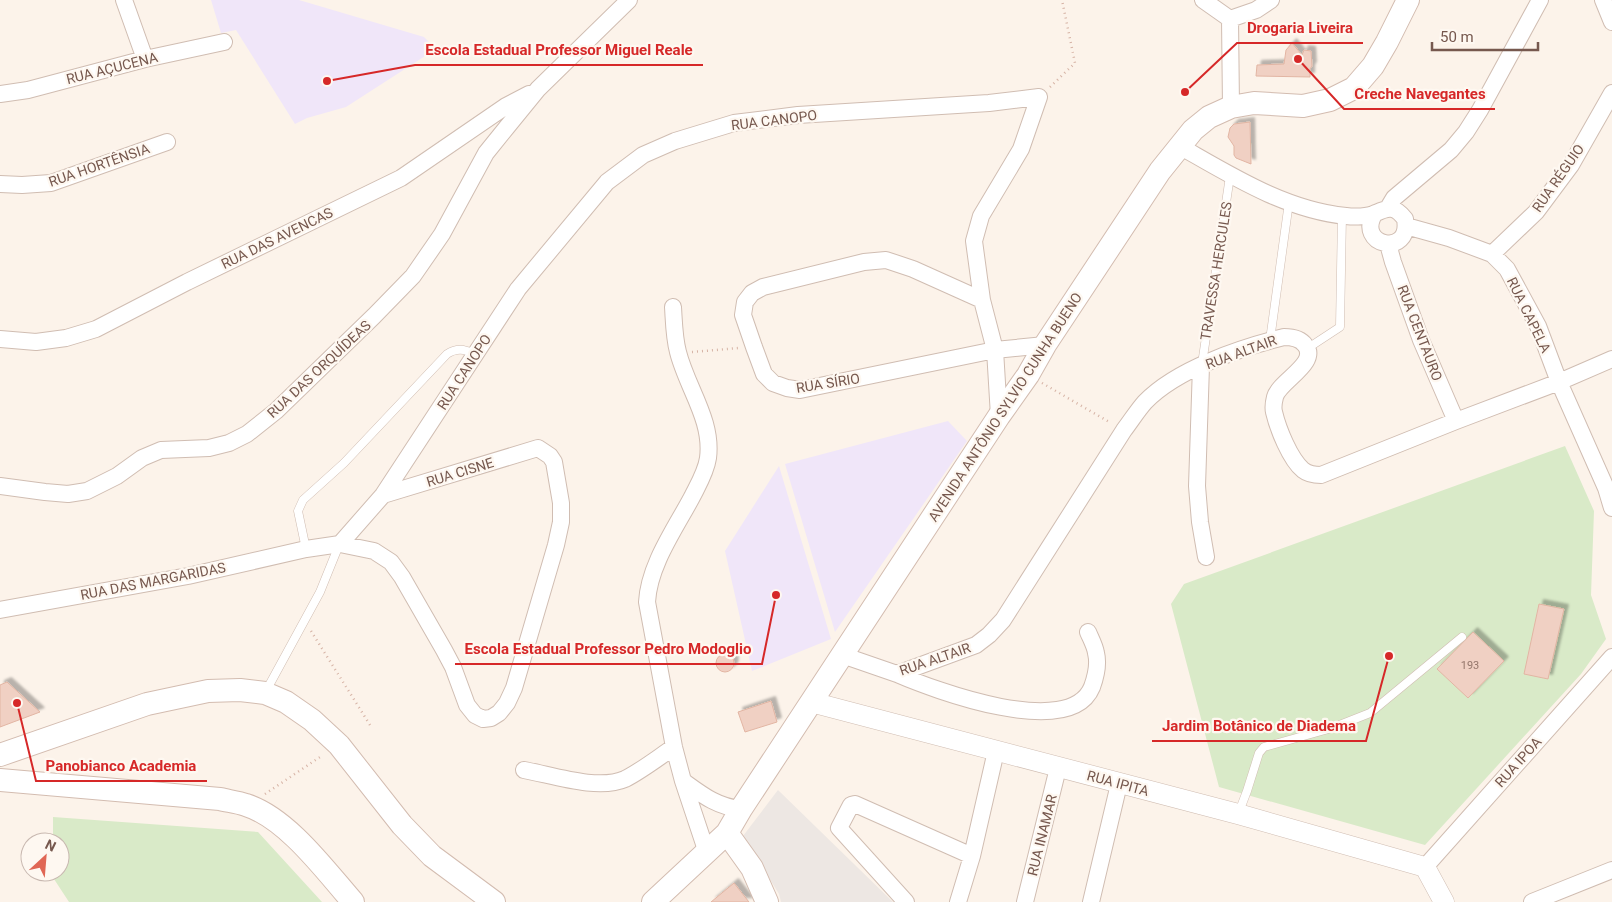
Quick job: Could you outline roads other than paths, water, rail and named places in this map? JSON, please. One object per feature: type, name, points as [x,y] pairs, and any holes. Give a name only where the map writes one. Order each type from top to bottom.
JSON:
[{"type":"main road","name":"AVENIDA ANTÔNIO SYLVIO CUNHA BUENO","points":[[653,902],[727,833],[811,702],[1028,375],[1045,345],[1160,172],[1193,130],[1209,117],[1231,107],[1254,103],[1303,106],[1330,100],[1354,88],[1373,66],[1408,0]]},
{"type":"main road","points":[[0,755],[147,704],[208,691],[240,690],[265,693],[292,706],[312,720],[339,745],[402,825],[432,856],[494,902]]},
{"type":"main road","points":[[23,747],[21,766],[35,784]]},
{"type":"main road","points":[[0,780],[220,799],[247,805],[269,816],[290,831],[353,902]]},
{"type":"main road","points":[[727,833],[752,868],[767,902]]},
{"type":"street","points":[[124,0],[145,60]]},
{"type":"street","points":[[538,89],[629,0]]},
{"type":"street","points":[[1230,19],[1256,10],[1271,0]]},
{"type":"street","points":[[1344,216],[1382,211],[1395,209],[1405,219],[1405,233],[1401,239],[1388,244],[1376,239],[1370,226],[1372,219],[1382,211],[1394,198],[1450,150],[1466,132],[1540,0]]},
{"type":"street","points":[[1603,0],[1612,22]]},
{"type":"street","points":[[1209,2],[1230,19]]},
{"type":"street","points":[[1230,19],[1231,107]]},
{"type":"street","name":"RUA AÇUCENA","points":[[0,94],[28,90],[224,42]]},
{"type":"street","name":"RUA DAS AVENCAS","points":[[0,339],[36,342],[66,338],[96,329],[187,282],[401,178],[506,106],[538,89]]},
{"type":"street","name":"RUA DAS ORQUÍDEAS","points":[[0,486],[60,493],[87,491],[117,476],[142,458],[161,450],[209,448],[228,443],[247,434],[276,411],[413,276],[442,234],[486,153],[538,89]]},
{"type":"street","name":"RUA RÉGUIO","points":[[1492,254],[1542,204],[1571,165],[1612,93]]},
{"type":"street","name":"RUA CANOPO","points":[[340,544],[383,495],[518,290],[607,182],[643,155],[675,142],[734,123],[798,115],[989,103],[1039,97],[1021,148],[981,216],[974,241],[982,300]]},
{"type":"street","name":"RUA HORTÊNSIA","points":[[0,184],[51,183],[167,142]]},
{"type":"street","points":[[1181,147],[1230,176],[1303,207],[1344,216],[1372,233]]},
{"type":"street","name":"RUA CAPELA","points":[[1406,226],[1450,238],[1492,254],[1507,269],[1538,326],[1559,382]]},
{"type":"street","name":"RUA CENTAURO","points":[[1388,244],[1421,340],[1456,420]]},
{"type":"street","name":"RUA SÍRIO","points":[[982,300],[913,269],[886,260],[864,262],[763,287],[752,293],[745,302],[743,315],[764,374],[773,383],[786,388],[800,390],[995,350],[1045,345]]},
{"type":"street","points":[[982,300],[995,350],[999,416]]},
{"type":"street","points":[[674,306],[674,333],[678,353],[704,420],[709,439],[708,460],[701,479],[654,570],[648,587],[646,602],[682,781],[707,853]]},
{"type":"street","name":"RUA ALTAIR","points":[[842,655],[897,674],[976,645],[1003,620],[1124,430],[1145,402],[1167,384],[1201,366],[1270,340],[1284,337],[1293,338],[1302,342],[1308,348]]},
{"type":"street","points":[[1308,348],[1308,356],[1300,370],[1279,388],[1275,396],[1273,410],[1291,456],[1304,470],[1312,475],[1321,475],[1456,420],[1559,382],[1612,359]]},
{"type":"street","points":[[1201,366],[1197,486],[1200,522],[1206,557]]},
{"type":"street","points":[[1559,382],[1606,488],[1612,508]]},
{"type":"street","name":"RUA CISNE","points":[[383,495],[538,448]]},
{"type":"street","name":"RUA DAS MARGARIDAS","points":[[0,610],[188,576],[306,549],[340,544],[374,551],[391,562],[402,577],[453,667],[467,705],[475,715],[483,719],[491,718],[500,713],[514,688],[561,522],[561,503],[554,462],[550,456],[538,448]]},
{"type":"street","points":[[897,674],[957,696],[1021,711],[1046,712],[1067,708],[1082,700],[1090,691],[1095,679],[1098,666],[1096,653],[1088,632]]},
{"type":"street","name":"RUA IPOA","points":[[1425,867],[1612,657]]},
{"type":"street","name":"RUA IPITA","points":[[811,702],[1238,814],[1425,867]]},
{"type":"street","points":[[524,770],[586,782],[608,783],[624,779],[674,747]]},
{"type":"street","points":[[958,902],[972,856],[996,751]]},
{"type":"street","name":"RUA INAMAR","points":[[1025,902],[1058,768]]},
{"type":"street","points":[[682,781],[712,802],[728,808],[741,810]]},
{"type":"street","points":[[1091,902],[1119,784]]},
{"type":"street","points":[[906,902],[839,828],[851,804],[855,804],[972,856]]},
{"type":"street","points":[[1425,867],[1444,902]]},
{"type":"street","points":[[1532,902],[1612,870]]},
{"type":"lane","name":"TRAVESSA HERCULES","points":[[1201,366],[1230,176]]},
{"type":"lane","points":[[1270,340],[1289,202]]},
{"type":"lane","points":[[1308,348],[1340,327],[1344,216]]},
{"type":"lane","points":[[306,549],[298,511],[303,500],[344,462],[447,354],[453,349],[460,349],[476,354]]},
{"type":"lane","points":[[265,693],[320,592],[340,544]]},
{"type":"lane","points":[[1238,814],[1259,753],[1264,747],[1332,728],[1370,713],[1462,637]]},
{"type":"place","name":"Creche Navegantes","points":[[1298,59]]},
{"type":"place","name":"Escola Estadual Professor Miguel Reale","points":[[327,81]]},
{"type":"place","name":"Drogaria Liveira","points":[[1185,92]]},
{"type":"place","name":"Escola Estadual Professor Pedro Modoglio","points":[[776,595]]},
{"type":"place","name":"Jardim Botânico de Diadema","points":[[1389,656]]},
{"type":"place","name":"Panobianco Academia","points":[[17,703]]}]
